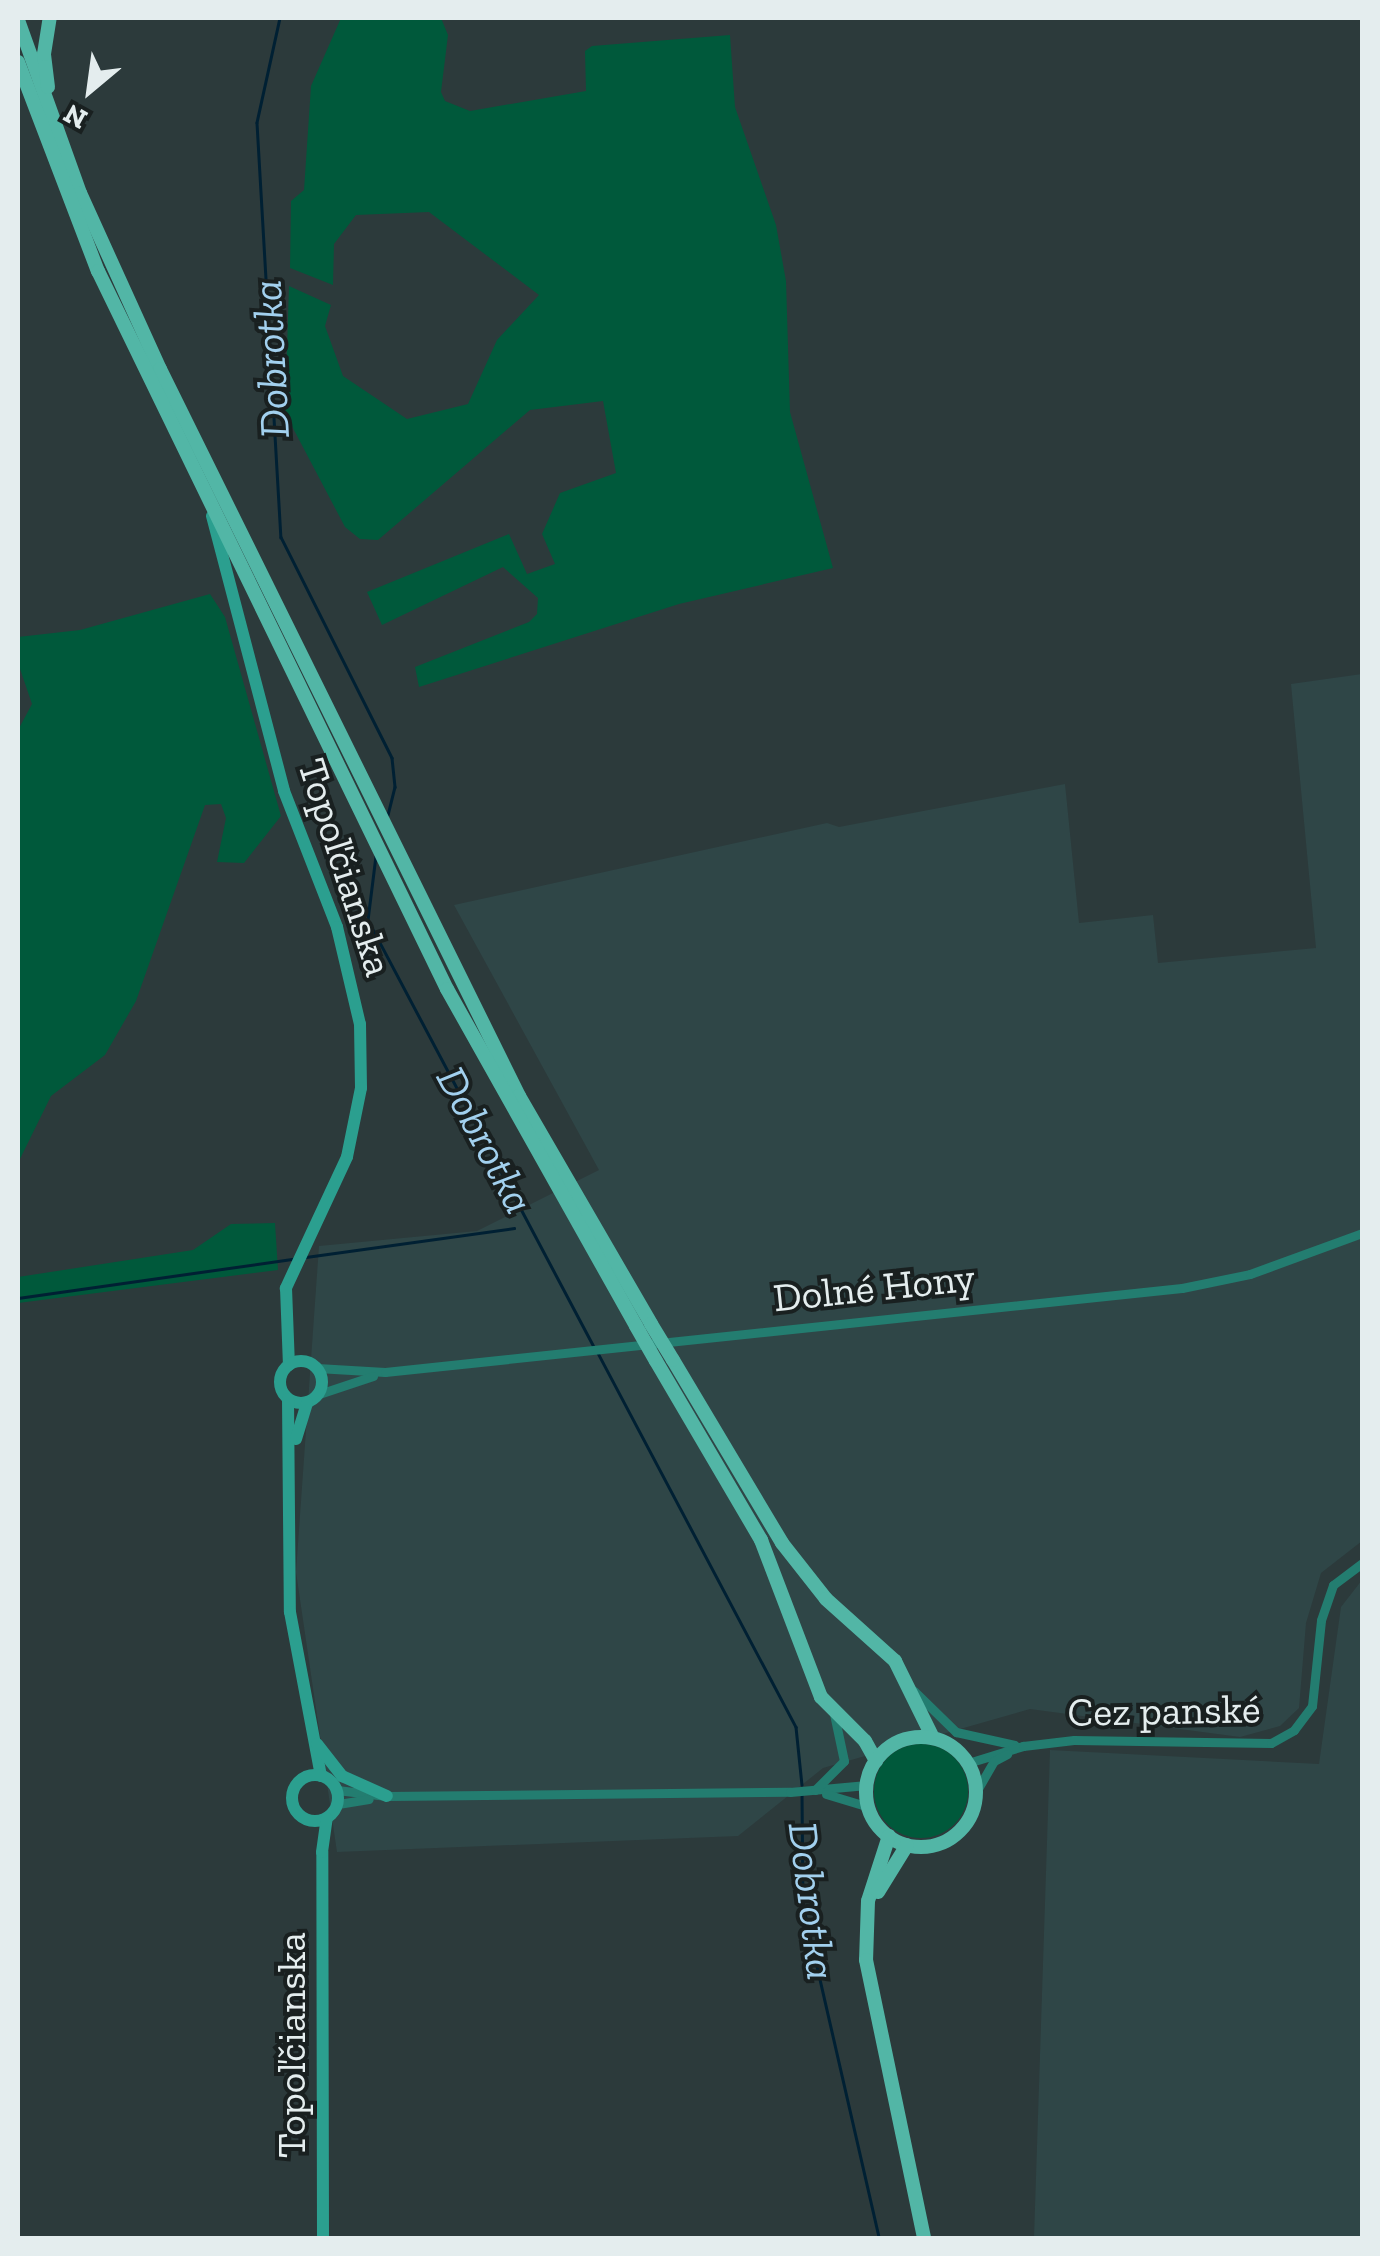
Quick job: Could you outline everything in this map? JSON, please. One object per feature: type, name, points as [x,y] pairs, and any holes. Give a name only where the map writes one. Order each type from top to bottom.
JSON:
[{"type":"main road","points":[[50,18],[44,54],[53,122]]},
{"type":"main road","points":[[18,20],[53,122],[160,369],[393,843],[519,1096],[644,1325],[656,1362],[761,1540],[810,1676],[834,1712],[865,1741],[876,1761]]},
{"type":"main road","points":[[18,62],[45,142]]},
{"type":"main road","points":[[18,92],[45,142],[208,502],[505,1103],[644,1325],[673,1360],[782,1544],[826,1599],[896,1660],[933,1738],[968,1763],[976,1792],[972,1814],[954,1836],[927,1846],[906,1844],[889,1836],[869,1808],[867,1785],[876,1761],[901,1741],[933,1738]]},
{"type":"main road","points":[[889,1836],[868,1916],[871,2002],[924,2238]]},
{"type":"main road","points":[[868,1916],[906,1844]]},
{"type":"street","name":"Topoľčianska","points":[[208,502],[284,791],[338,928],[360,1024],[362,1088],[347,1157],[286,1288],[288,1365]]},
{"type":"street","name":"Dolné Hony","points":[[316,1368],[385,1372],[610,1344],[1182,1288],[1250,1274],[1362,1233]]},
{"type":"street","points":[[304,1361],[316,1368],[313,1399],[288,1400],[280,1382],[288,1365],[304,1361]]},
{"type":"street","name":"Dolné Hony","points":[[313,1399],[385,1372]]},
{"type":"street","name":"Topoľčianska","points":[[293,1446],[313,1399]]},
{"type":"street","name":"Topoľčianska","points":[[288,1400],[293,1446],[286,1568],[308,1729],[321,1776]]},
{"type":"street","name":"Cez panské","points":[[1023,1746],[1074,1740],[1271,1743],[1294,1730],[1312,1706],[1322,1620],[1333,1585],[1362,1563]]},
{"type":"street","points":[[911,1688],[956,1732],[1023,1746]]},
{"type":"street","points":[[813,1792],[844,1760],[834,1712]]},
{"type":"street","name":"Topoľčianska","points":[[308,1729],[304,1778],[292,1801],[310,1820],[322,1852]]},
{"type":"street","points":[[308,1729],[342,1776],[388,1796]]},
{"type":"street","points":[[968,1763],[1023,1746]]},
{"type":"street","points":[[976,1792],[994,1760],[1023,1746]]},
{"type":"street","points":[[304,1778],[321,1776],[337,1797],[813,1792],[867,1785]]},
{"type":"street","points":[[813,1792],[869,1808]]},
{"type":"street","name":"Topoľčianska","points":[[324,2238],[322,1852],[327,1818],[337,1797]]},
{"type":"street","points":[[310,1820],[327,1818]]},
{"type":"shaded area","points":[[1362,674],[1362,1541],[1321,1573],[1306,1623],[1299,1708],[1280,1726],[1240,1737],[1030,1709],[823,1768],[738,1836],[337,1852],[296,1572],[319,1246],[477,1231],[599,1170],[454,905],[827,823],[839,827],[1065,784],[1079,923],[1153,915],[1158,963],[1316,948],[1291,684]]},
{"type":"shaded area","points":[[1362,1580],[1362,2238],[1034,2238],[1050,1750],[1319,1764],[1341,1607]]},
{"type":"green space","points":[[341,18],[441,18],[448,35],[441,92],[445,101],[470,111],[586,91],[585,51],[592,46],[730,35],[735,107],[776,225],[786,281],[790,412],[833,568],[679,604],[419,687],[415,667],[529,622],[537,614],[538,598],[503,567],[382,625],[367,592],[509,534],[527,574],[555,564],[542,534],[560,493],[616,473],[603,401],[530,410],[378,540],[360,539],[345,527],[285,413],[289,286],[331,305],[325,326],[343,376],[407,419],[468,404],[497,340],[539,295],[429,212],[356,215],[334,244],[333,285],[290,268],[291,201],[304,190],[311,86]]},
{"type":"green space","points":[[210,594],[225,617],[281,816],[244,863],[217,862],[226,818],[221,804],[205,805],[136,1001],[105,1055],[51,1096],[18,1163],[18,730],[32,704],[18,663],[18,637],[80,630]]},
{"type":"green space","points":[[275,1223],[278,1270],[18,1303],[18,1277],[193,1250],[231,1224]]},
{"type":"green space","points":[[921,1744],[939,1747],[954,1758],[965,1773],[965,1809],[954,1824],[939,1835],[921,1838],[903,1835],[888,1824],[877,1809],[874,1791],[877,1773],[888,1758],[903,1747]]},
{"type":"waterway","name":"Dobrotka","points":[[280,18],[257,123],[281,537],[392,758],[395,787],[388,815]]},
{"type":"waterway","name":"Dobrotka","points":[[376,856],[368,920],[594,1346]]},
{"type":"waterway","points":[[306,1257],[514,1228]]},
{"type":"waterway","points":[[18,1298],[293,1259]]},
{"type":"waterway","name":"Dobrotka","points":[[598,1353],[796,1727],[802,1785]]},
{"type":"waterway","name":"Dobrotka","points":[[802,1793],[803,1905],[879,2238]]}]
